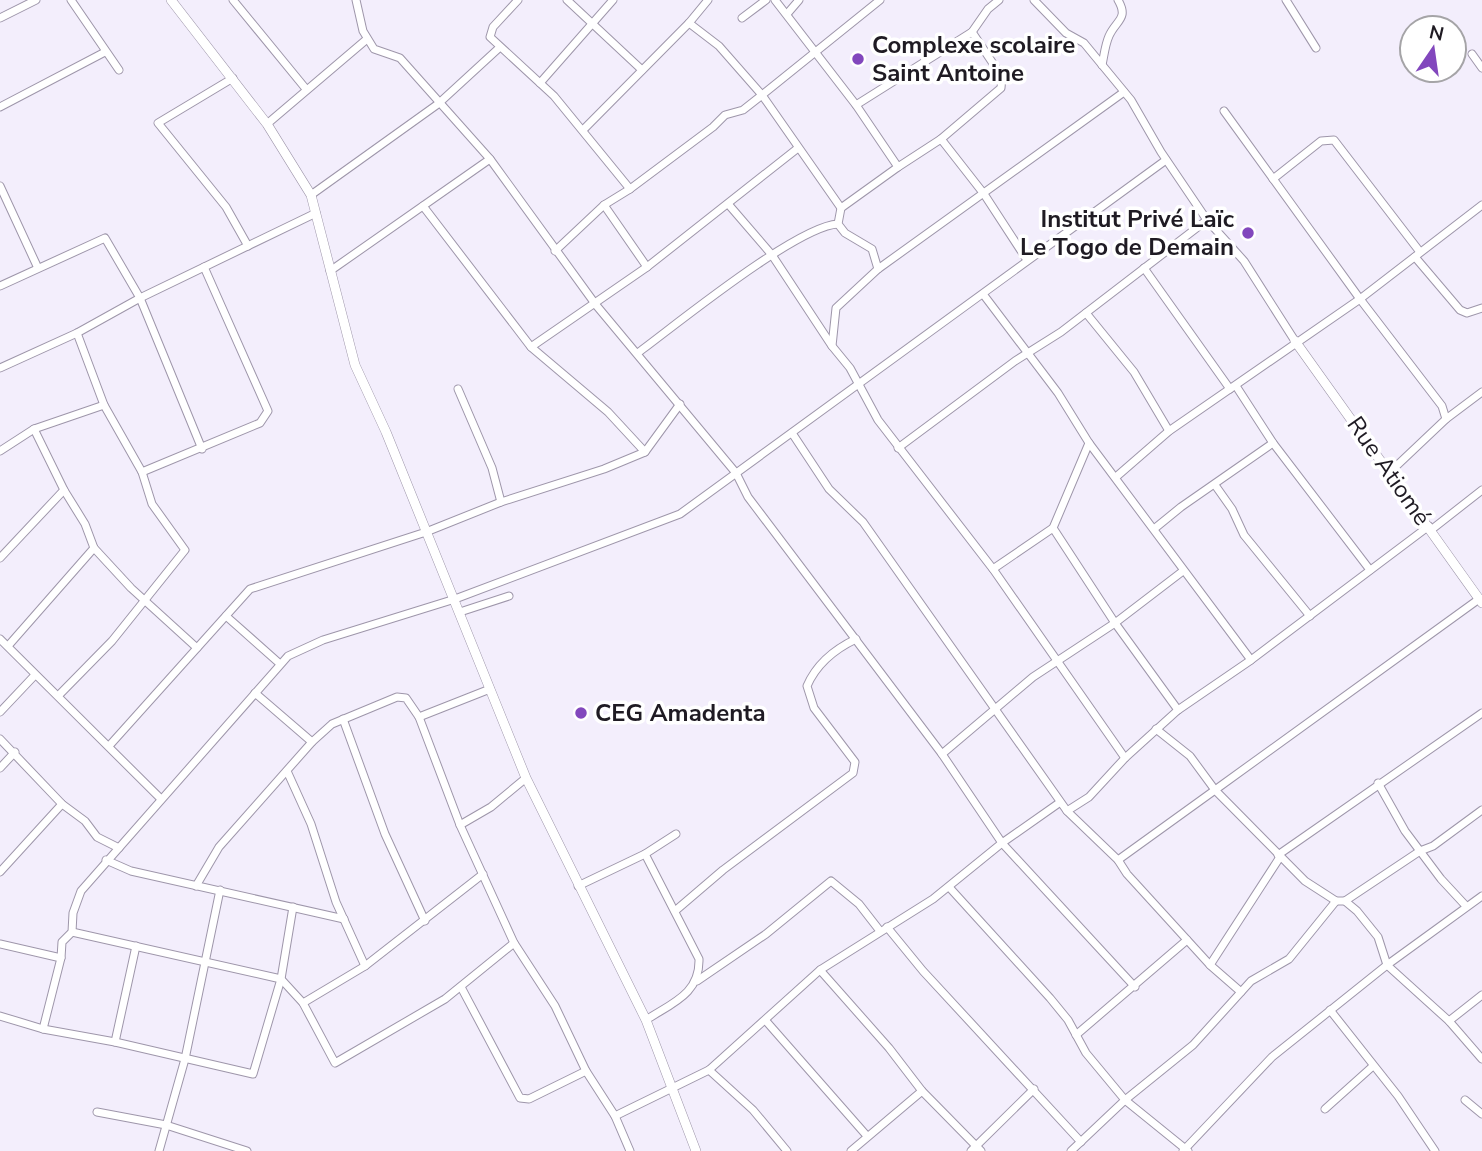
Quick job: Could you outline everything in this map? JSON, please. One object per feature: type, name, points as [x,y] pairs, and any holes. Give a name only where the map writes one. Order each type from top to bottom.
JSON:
[{"type":"street","points":[[0,18],[36,0]]},
{"type":"street","points":[[71,0],[104,52],[119,70]]},
{"type":"street","points":[[171,0],[267,124],[312,195],[355,365],[455,599],[526,778],[646,1020],[696,1151]]},
{"type":"street","points":[[356,0],[367,39],[374,49],[400,58],[490,159],[596,304],[639,352],[736,473],[748,497],[942,754],[1002,843],[1135,987]]},
{"type":"street","points":[[518,0],[493,27],[491,37],[499,48],[540,83],[583,130],[630,189]]},
{"type":"street","points":[[567,0],[642,70]]},
{"type":"street","points":[[540,83],[613,0]]},
{"type":"street","points":[[583,130],[690,23],[708,0]]},
{"type":"street","points":[[743,19],[766,0]]},
{"type":"street","points":[[775,0],[856,105],[898,167]]},
{"type":"street","points":[[787,14],[799,0]]},
{"type":"street","points":[[555,251],[604,205],[630,189],[713,127],[724,115],[743,110],[880,0]]},
{"type":"street","points":[[856,105],[972,32],[988,9],[999,0]]},
{"type":"street","points":[[1034,0],[1066,33],[1084,43],[1124,92],[1154,136],[1166,160],[1207,219],[1244,261],[1296,341]]},
{"type":"street","points":[[1101,65],[1107,38],[1123,20],[1124,12],[1118,0]]},
{"type":"street","points":[[1286,0],[1316,48]]},
{"type":"street","points":[[237,1],[306,89]]},
{"type":"street","points":[[690,23],[719,47],[762,95],[841,208]]},
{"type":"street","points":[[878,269],[872,249],[845,233],[838,224],[841,208],[941,139],[983,107],[1001,88],[1002,77],[972,32]]},
{"type":"street","points":[[267,124],[367,39]]},
{"type":"street","points":[[312,195],[438,103],[499,48]]},
{"type":"street","points":[[0,107],[104,52]]},
{"type":"street","points":[[1472,54],[1482,68]]},
{"type":"street","points":[[233,78],[158,123],[226,207],[248,246]]},
{"type":"street","points":[[832,346],[836,308],[878,269],[1124,92]]},
{"type":"street","points":[[1224,111],[1360,299],[1442,406],[1447,419]]},
{"type":"street","points":[[941,139],[984,194],[1027,260]]},
{"type":"street","points":[[1273,179],[1321,141],[1334,140],[1460,310],[1467,313],[1480,310],[1482,321]]},
{"type":"street","points":[[530,347],[647,267],[798,148]]},
{"type":"street","points":[[330,271],[490,159]]},
{"type":"street","points":[[43,1029],[61,958],[62,942],[72,932],[73,913],[81,891],[279,663],[298,650],[323,640],[455,599],[680,513],[1166,160]]},
{"type":"street","points":[[0,186],[37,266]]},
{"type":"street","points":[[604,205],[647,267]]},
{"type":"street","points":[[729,205],[772,255],[898,448],[993,569],[1056,663],[1125,758]]},
{"type":"street","points":[[1116,477],[1169,431],[1360,299],[1482,205]]},
{"type":"street","points":[[423,206],[530,347],[608,412],[645,452]]},
{"type":"street","points":[[0,368],[77,333],[140,298],[316,214]]},
{"type":"street","points":[[898,448],[1086,313],[1207,219]]},
{"type":"street","points":[[639,352],[772,255],[820,227],[838,224]]},
{"type":"street","points":[[0,286],[37,266],[106,238],[140,298],[202,449]]},
{"type":"street","points":[[142,472],[260,423],[268,411],[204,267]]},
{"type":"street","points":[[1144,268],[1370,569]]},
{"type":"street","points":[[983,294],[1029,354],[1089,443],[1251,660]]},
{"type":"street","points":[[1086,313],[1134,372],[1169,431]]},
{"type":"street","points":[[59,695],[112,641],[185,550],[152,503],[142,472],[104,405],[77,333]]},
{"type":"street","name":"Rue Atiomé","points":[[1296,341],[1481,601]]},
{"type":"street","points":[[458,389],[492,468],[501,502]]},
{"type":"street","points":[[1390,472],[1447,419],[1482,392]]},
{"type":"street","points":[[109,746],[250,589],[426,532],[501,502],[645,452],[680,404]]},
{"type":"street","points":[[0,451],[34,429],[104,405]]},
{"type":"street","points":[[34,429],[64,490],[78,510],[94,548],[197,648]]},
{"type":"street","points":[[792,433],[829,489],[863,522],[996,709],[1059,803],[1118,860],[1127,874],[1210,965],[1241,992]]},
{"type":"street","points":[[993,569],[1053,528],[1089,443]]},
{"type":"street","points":[[1154,529],[1273,443]]},
{"type":"street","points":[[1215,485],[1232,509],[1244,535],[1310,615]]},
{"type":"street","points":[[0,558],[64,490]]},
{"type":"street","points":[[1067,811],[1089,797],[1125,758],[1178,710],[1251,660],[1370,569],[1482,490]]},
{"type":"street","points":[[1053,528],[1115,623],[1178,710]]},
{"type":"street","points":[[8,646],[94,548]]},
{"type":"street","points":[[942,754],[1033,677],[1115,623],[1183,571]]},
{"type":"street","points":[[460,612],[509,596]]},
{"type":"street","points":[[1118,860],[1481,601]]},
{"type":"street","points":[[226,615],[279,663]]},
{"type":"street","points":[[0,639],[160,798]]},
{"type":"street","points":[[675,911],[723,870],[853,773],[855,762],[814,708],[807,686],[812,674],[827,659],[856,639]]},
{"type":"street","points":[[0,712],[35,675]]},
{"type":"street","points":[[419,717],[490,689]]},
{"type":"street","points":[[255,693],[312,742]]},
{"type":"street","points":[[195,886],[219,847],[312,742],[332,724],[397,697],[407,698],[419,717],[460,825],[514,943],[555,1006],[586,1071],[615,1116],[630,1151]]},
{"type":"street","points":[[1210,965],[1279,856],[1378,783],[1482,713]]},
{"type":"street","points":[[343,719],[385,834],[425,921]]},
{"type":"street","points":[[1156,729],[1190,756],[1215,790],[1305,881],[1336,901],[1345,901],[1420,850],[1433,846],[1482,810]]},
{"type":"street","points":[[0,739],[61,804],[85,821],[97,837],[119,848]]},
{"type":"street","points":[[0,768],[15,752]]},
{"type":"street","points":[[288,771],[311,824],[344,919],[365,966]]},
{"type":"street","points":[[460,825],[491,807],[526,778]]},
{"type":"street","points":[[1378,783],[1420,850],[1441,879],[1466,906]]},
{"type":"street","points":[[615,1116],[709,1070],[820,970],[949,887],[1002,843],[1059,803]]},
{"type":"street","points":[[0,872],[61,804]]},
{"type":"street","points":[[579,886],[645,854],[676,834]]},
{"type":"street","points":[[645,854],[699,959],[697,981]]},
{"type":"street","points":[[106,860],[131,871],[344,919]]},
{"type":"street","points":[[303,1003],[365,966],[483,874]]},
{"type":"street","points":[[646,1020],[766,934],[831,881],[859,904],[880,932]]},
{"type":"street","points":[[949,887],[1050,998],[1086,1053],[1125,1100],[1186,1150],[1272,1057],[1387,965],[1482,896]]},
{"type":"street","points":[[159,1151],[185,1059],[220,890]]},
{"type":"street","points":[[1071,1151],[1125,1100],[1193,1045],[1251,981],[1289,959],[1336,901]]},
{"type":"street","points":[[1345,901],[1374,931],[1387,965],[1449,1021],[1482,1059]]},
{"type":"street","points":[[0,1016],[43,1029],[115,1042],[253,1074],[281,979],[292,907]]},
{"type":"street","points":[[887,927],[931,980],[1081,1142]]},
{"type":"street","points":[[72,932],[281,979],[303,1003],[335,1063],[361,1050],[461,987],[514,943]]},
{"type":"street","points":[[1076,1035],[1187,940]]},
{"type":"street","points":[[0,944],[61,958]]},
{"type":"street","points":[[115,1042],[136,946]]},
{"type":"street","points":[[820,970],[889,1048],[922,1091],[976,1149],[1034,1089]]},
{"type":"street","points":[[461,987],[520,1098],[529,1099],[586,1071]]},
{"type":"street","points":[[1449,1021],[1482,995]]},
{"type":"street","points":[[1331,1010],[1435,1151]]},
{"type":"street","points":[[766,1021],[867,1136]]},
{"type":"street","points":[[1325,1109],[1373,1066]]},
{"type":"street","points":[[709,1070],[753,1110],[787,1151]]},
{"type":"street","points":[[851,1151],[922,1091]]},
{"type":"street","points":[[1465,1100],[1482,1114]]},
{"type":"street","points":[[97,1112],[166,1125],[247,1151]]},
{"type":"place","name":"Complexe scolaire Saint Antoine","points":[[858,59]]},
{"type":"place","name":"Institut Privé Laïc Le Togo de Demain","points":[[1248,233]]},
{"type":"place","name":"CEG Amadenta","points":[[581,713]]}]
